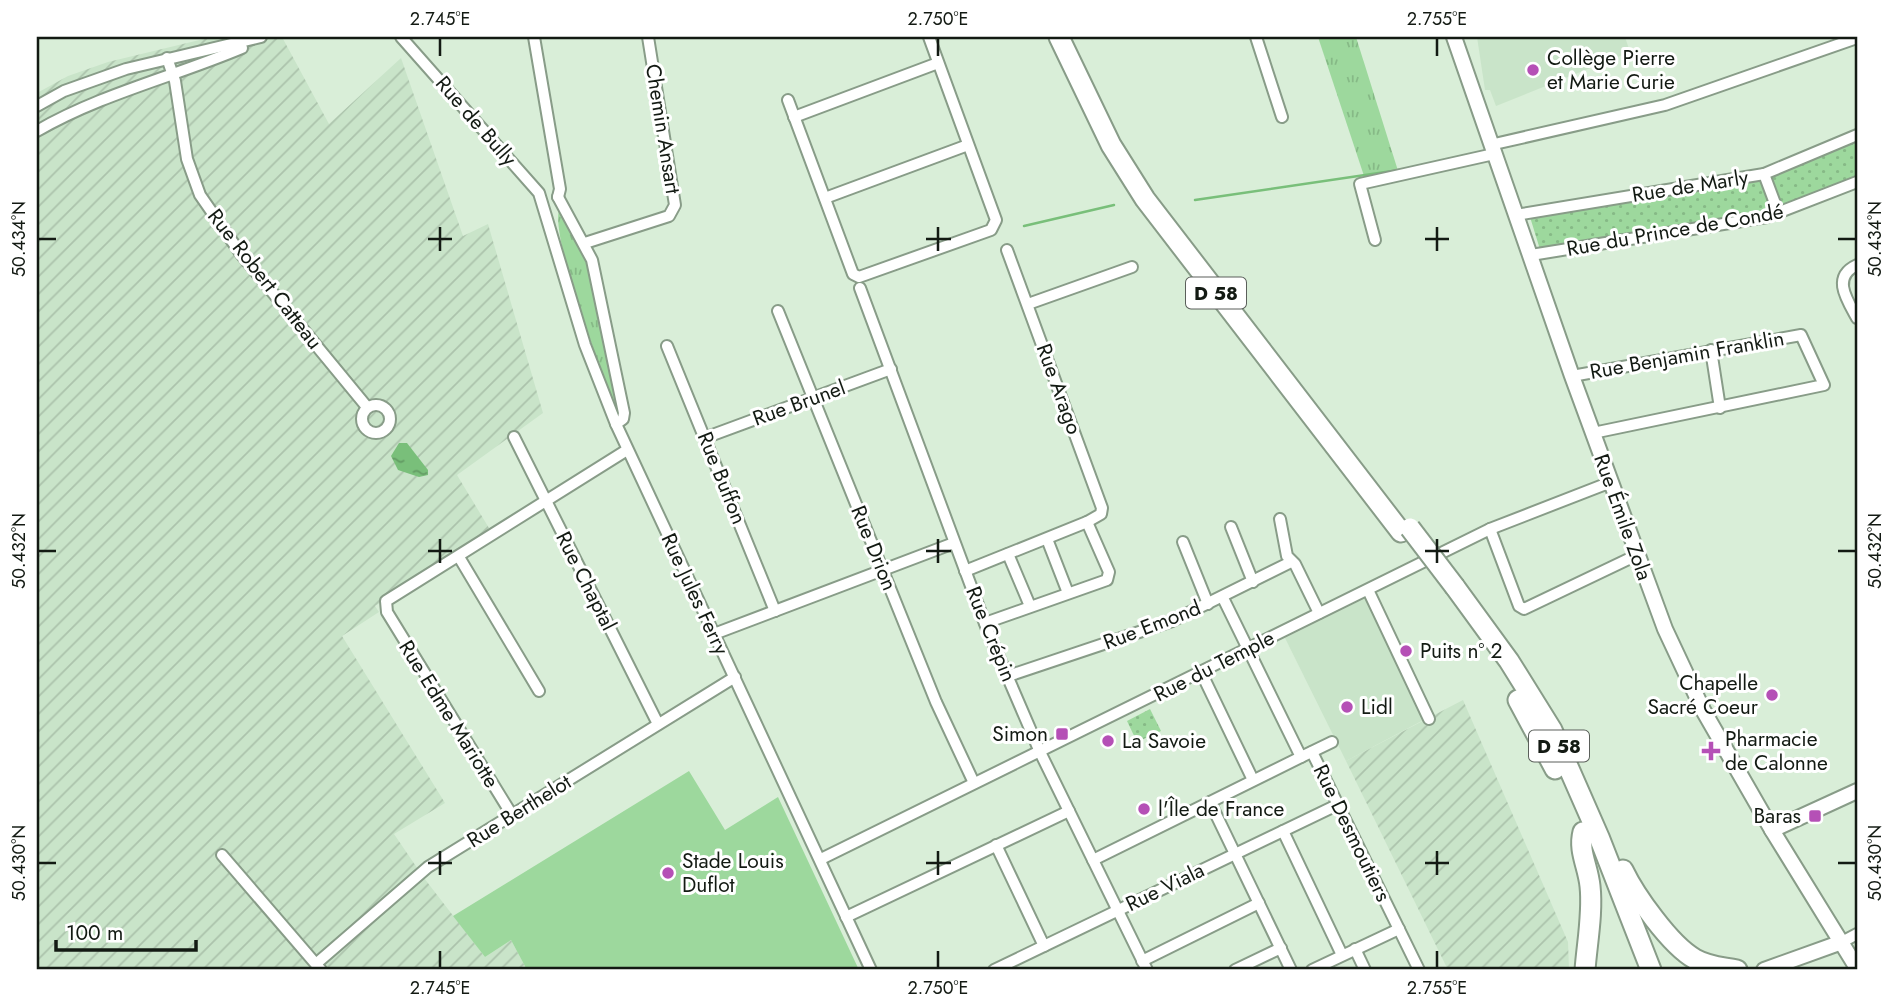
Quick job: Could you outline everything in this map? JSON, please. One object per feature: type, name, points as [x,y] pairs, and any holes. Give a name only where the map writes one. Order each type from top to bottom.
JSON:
[{"type":"highway","name":"D 58","points":[[1059,37],[1111,145],[1145,199],[1509,662],[1552,730],[1638,970]]},
{"type":"highway","name":"D 58","points":[[1072,37],[1116,129],[1155,190],[1405,530]]},
{"type":"highway","name":"D 58","points":[[1591,834],[1651,970]]},
{"type":"highway","points":[[1585,970],[1591,900],[1586,863],[1580,846],[1591,834],[1610,844],[1638,895],[1694,964],[1737,970]]},
{"type":"street","points":[[37,106],[105,76],[167,58],[249,42],[261,37]]},
{"type":"street","name":"Rue de Bully","points":[[401,37],[538,192],[546,208]]},
{"type":"street","points":[[534,37],[560,189],[558,197],[546,208]]},
{"type":"street","name":"Chemin Ansart","points":[[585,243],[669,216],[675,205],[648,37]]},
{"type":"street","points":[[788,100],[851,271],[859,277],[991,230],[996,220],[929,37]]},
{"type":"street","points":[[1256,37],[1282,117]]},
{"type":"street","name":"Rue Émile Zola","points":[[1454,37],[1572,376],[1665,629],[1703,710],[1772,830],[1857,968]]},
{"type":"street","points":[[1375,240],[1360,184],[1665,105],[1857,38]]},
{"type":"street","points":[[37,131],[90,102],[172,75],[246,46],[249,42]]},
{"type":"street","name":"Rue Robert Catteau","points":[[167,58],[176,81],[187,159],[200,195],[241,254],[367,407]]},
{"type":"street","points":[[794,117],[938,63]]},
{"type":"street","name":"Rue de Marly","points":[[1516,215],[1764,174],[1857,135]]},
{"type":"street","points":[[825,198],[968,145]]},
{"type":"street","points":[[1764,174],[1779,214]]},
{"type":"street","name":"Rue du Prince de Condé","points":[[1531,255],[1779,214],[1857,182]]},
{"type":"street","points":[[558,197],[592,260],[624,413],[623,418],[616,424]]},
{"type":"street","name":"Rue Jules Ferry","points":[[546,208],[585,345],[627,450],[871,970]]},
{"type":"street","name":"Rue Arago","points":[[1007,250],[1102,508],[1101,514],[1087,522]]},
{"type":"street","points":[[1857,265],[1849,269],[1843,278],[1842,290],[1857,318]]},
{"type":"street","points":[[1028,303],[1132,267]]},
{"type":"street","name":"Rue Crépin","points":[[860,288],[985,623],[1040,752],[1144,965]]},
{"type":"street","name":"Rue Drion","points":[[778,311],[936,702],[974,783]]},
{"type":"street","name":"Rue Benjamin Franklin","points":[[1572,376],[1801,335],[1824,385],[1720,408]]},
{"type":"street","name":"Rue Buffon","points":[[667,346],[775,611]]},
{"type":"street","points":[[1593,433],[1720,408],[1711,350]]},
{"type":"street","name":"Rue Brunel","points":[[706,437],[891,369]]},
{"type":"street","name":"Rue Chaptal","points":[[514,437],[658,724]]},
{"type":"street","points":[[539,691],[459,557],[627,450]]},
{"type":"street","name":"Rue du Temple","points":[[821,859],[1490,529],[1611,482]]},
{"type":"street","points":[[1279,519],[1291,562],[1319,613]]},
{"type":"street","points":[[965,571],[1087,522],[1109,572],[1107,580],[985,623]]},
{"type":"street","points":[[1231,527],[1253,582]]},
{"type":"street","points":[[1490,529],[1519,606],[1524,608],[1637,555]]},
{"type":"street","points":[[1047,539],[1068,593]]},
{"type":"street","points":[[1183,542],[1208,604]]},
{"type":"street","points":[[714,634],[954,543]]},
{"type":"street","points":[[1007,554],[1030,606]]},
{"type":"street","name":"Rue Edme Mariotte","points":[[459,557],[386,601],[387,612],[512,815]]},
{"type":"street","name":"Rue Emond","points":[[1008,676],[1162,624],[1223,598],[1291,562]]},
{"type":"street","points":[[1368,590],[1429,719]]},
{"type":"street","name":"Rue Desmoutiers","points":[[1223,598],[1306,754],[1337,804],[1419,970]]},
{"type":"street","points":[[1201,672],[1253,780]]},
{"type":"street","name":"Rue Berthelot","points":[[319,966],[428,867],[734,677]]},
{"type":"street","points":[[1093,860],[1332,742]]},
{"type":"street","points":[[1772,830],[1857,791]]},
{"type":"street","points":[[1210,802],[1291,970]]},
{"type":"street","name":"Rue Viala","points":[[994,970],[1337,804]]},
{"type":"street","points":[[846,917],[1069,811]]},
{"type":"street","points":[[1283,831],[1342,955]]},
{"type":"street","points":[[996,845],[1044,946]]},
{"type":"street","points":[[222,855],[319,966]]},
{"type":"street","points":[[1144,965],[1259,903]]},
{"type":"street","points":[[1312,970],[1399,929]]},
{"type":"street","points":[[1764,970],[1857,934]]},
{"type":"street","points":[[1235,970],[1281,948]]},
{"type":"street","points":[[1355,950],[1365,970]]},
{"type":"shaded area","points":[[212,37],[282,37],[329,124],[401,58],[463,236],[488,224],[543,413],[457,475],[492,533],[375,606],[379,612],[342,636],[445,803],[394,834],[485,957],[511,940],[527,970],[37,970],[37,93],[68,76],[108,62]]},
{"type":"shaded area","name":"Collège Pierre et Marie Curie","points":[[1477,37],[1625,37],[1630,52],[1496,106],[1490,90],[1485,90]]},
{"type":"shaded area","points":[[1372,595],[1433,715],[1346,761],[1285,638]]},
{"type":"shaded area","points":[[1463,700],[1568,942],[1569,970],[1448,970],[1346,761]]},
{"type":"green space","points":[[1318,37],[1356,37],[1399,174],[1365,179]]},
{"type":"green space","points":[[1857,138],[1857,176],[1771,214],[1542,256],[1530,217],[1749,181]]},
{"type":"green space","points":[[563,207],[590,260],[621,406],[615,407],[570,276],[559,226],[559,210]]},
{"type":"green space","points":[[1150,709],[1161,731],[1137,742],[1127,721]]},
{"type":"green space","name":"Stade Louis Duflot","points":[[689,771],[725,830],[778,797],[859,970],[527,970],[511,940],[485,957],[453,916]]},
{"type":"water","points":[[399,443],[407,443],[428,470],[428,475],[419,477],[398,470],[391,456]]},
{"type":"waterway","points":[[1195,200],[1399,170]]},
{"type":"waterway","points":[[1024,226],[1114,205]]},
{"type":"place","name":"Collège Pierre et Marie Curie","points":[[1533,70]]},
{"type":"place","name":"Puits n° 2","points":[[1406,651]]},
{"type":"place","name":"Chapelle Sacré Coeur","points":[[1772,695]]},
{"type":"place","name":"Lidl","points":[[1347,707]]},
{"type":"place","name":"Simon","points":[[1062,734]]},
{"type":"place","name":"La Savoie","points":[[1108,741]]},
{"type":"place","name":"Pharmacie de Calonne","points":[[1711,751]]},
{"type":"place","name":"l'Île de France","points":[[1144,809]]},
{"type":"place","name":"Baras","points":[[1815,816]]},
{"type":"place","name":"Stade Louis Duflot","points":[[668,873]]}]
